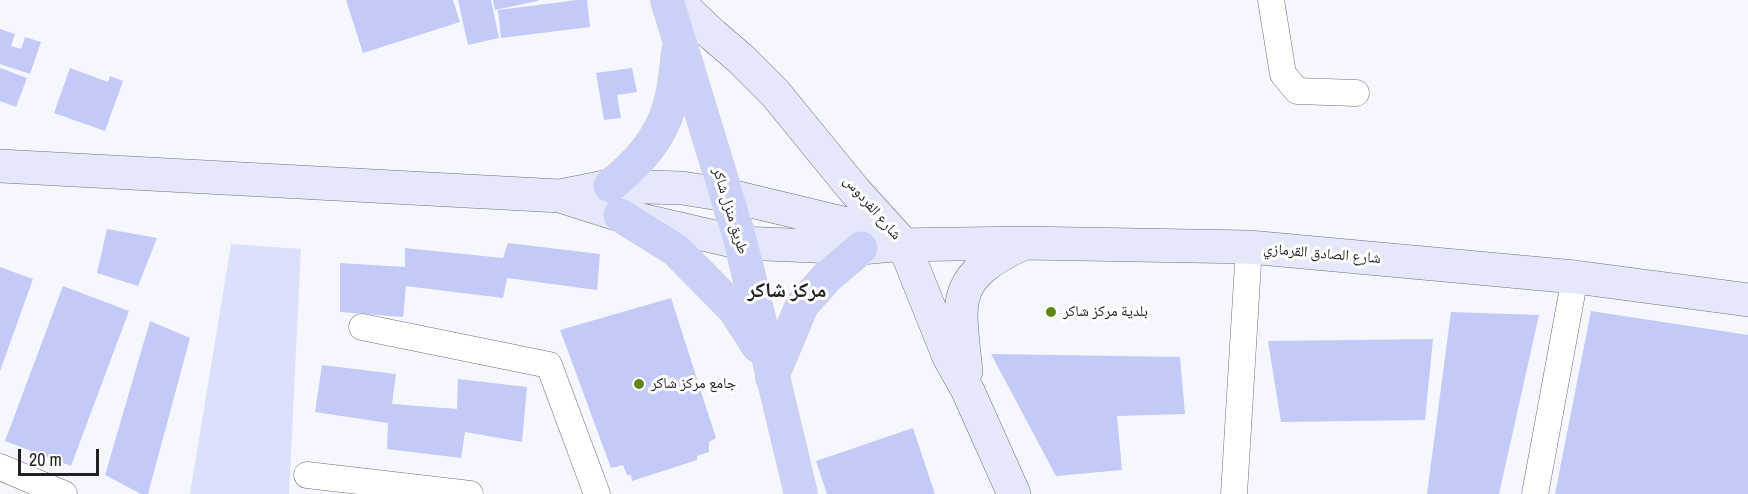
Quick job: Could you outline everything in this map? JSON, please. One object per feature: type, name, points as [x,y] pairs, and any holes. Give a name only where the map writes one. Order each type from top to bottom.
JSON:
[{"type":"main road","name":"طريق منزل شاكر","points":[[667,0],[741,243],[801,494]]},
{"type":"main road","name":"شارع الفردوس","points":[[676,0],[741,58],[775,93],[899,245],[949,357],[1020,494]]},
{"type":"main road","points":[[615,201],[663,125],[671,103],[680,42]]},
{"type":"main road","points":[[0,166],[561,196],[615,201],[676,250],[735,310],[771,371]]},
{"type":"main road","name":"شارع الصادق القرمازي","points":[[615,201],[682,188],[726,195],[851,225],[899,245]]},
{"type":"main road","name":"شارع الصادق القرمازي","points":[[615,201],[741,243],[861,248],[899,245],[1024,243],[1249,247],[1575,277],[1748,300]]},
{"type":"main road","points":[[968,391],[960,310],[968,281],[980,268],[993,259],[1024,243]]},
{"type":"main road","points":[[771,371],[802,305],[828,276],[861,248]]},
{"type":"street","points":[[1271,0],[1283,74],[1297,91],[1356,93]]},
{"type":"street","points":[[1234,494],[1249,247]]},
{"type":"street","points":[[1535,494],[1575,277]]},
{"type":"street","points":[[362,327],[549,364],[597,494]]},
{"type":"street","points":[[0,467],[64,494]]},
{"type":"street","points":[[307,475],[470,494]]},
{"type":"shaded area","points":[[231,244],[301,249],[289,494],[190,494]]},
{"type":"building","points":[[346,0],[453,0],[460,22],[363,53]]},
{"type":"building","points":[[458,0],[491,0],[499,38],[468,45]]},
{"type":"building","points":[[493,0],[538,0],[538,1],[495,10]]},
{"type":"building","points":[[587,0],[590,27],[501,38],[498,10]]},
{"type":"building","points":[[0,29],[15,34],[11,46],[21,49],[25,37],[41,42],[30,74],[0,64]]},
{"type":"building","points":[[0,68],[27,78],[16,107],[0,101]]},
{"type":"building","points":[[70,68],[108,82],[110,76],[123,81],[105,131],[54,113]]},
{"type":"building","points":[[632,68],[637,92],[617,95],[621,118],[604,120],[596,73]]},
{"type":"building","points":[[107,229],[157,238],[138,286],[97,273]]},
{"type":"building","points":[[508,243],[600,254],[597,290],[507,278],[503,298],[406,286],[403,317],[340,312],[340,263],[405,267],[405,248],[503,258]]},
{"type":"building","points":[[0,267],[33,279],[0,371]]},
{"type":"building","points":[[63,286],[129,311],[71,466],[5,441]]},
{"type":"building","name":"جامع مركز شاكر","points":[[671,298],[716,438],[709,442],[709,452],[697,456],[697,460],[632,481],[631,475],[627,475],[623,465],[611,468],[560,330]]},
{"type":"building","points":[[1591,311],[1748,335],[1748,494],[1555,494]]},
{"type":"building","points":[[1451,312],[1539,315],[1499,494],[1427,494]]},
{"type":"building","points":[[150,321],[190,338],[148,494],[141,494],[105,475]]},
{"type":"building","points":[[1433,339],[1425,420],[1281,422],[1268,341]]},
{"type":"building","points":[[991,354],[1180,357],[1185,414],[1117,416],[1122,470],[1056,476]]},
{"type":"building","points":[[322,365],[396,374],[392,404],[457,409],[458,379],[527,387],[522,442],[465,432],[461,458],[387,449],[388,423],[315,412]]},
{"type":"building","points":[[913,428],[935,494],[827,494],[816,461]]},
{"type":"place","name":"بلدية مركز شاكر","points":[[1051,312]]},
{"type":"place","name":"جامع مركز شاكر","points":[[639,384]]},
{"type":"district","name":"مركز شاكر","points":[[787,291]]}]
